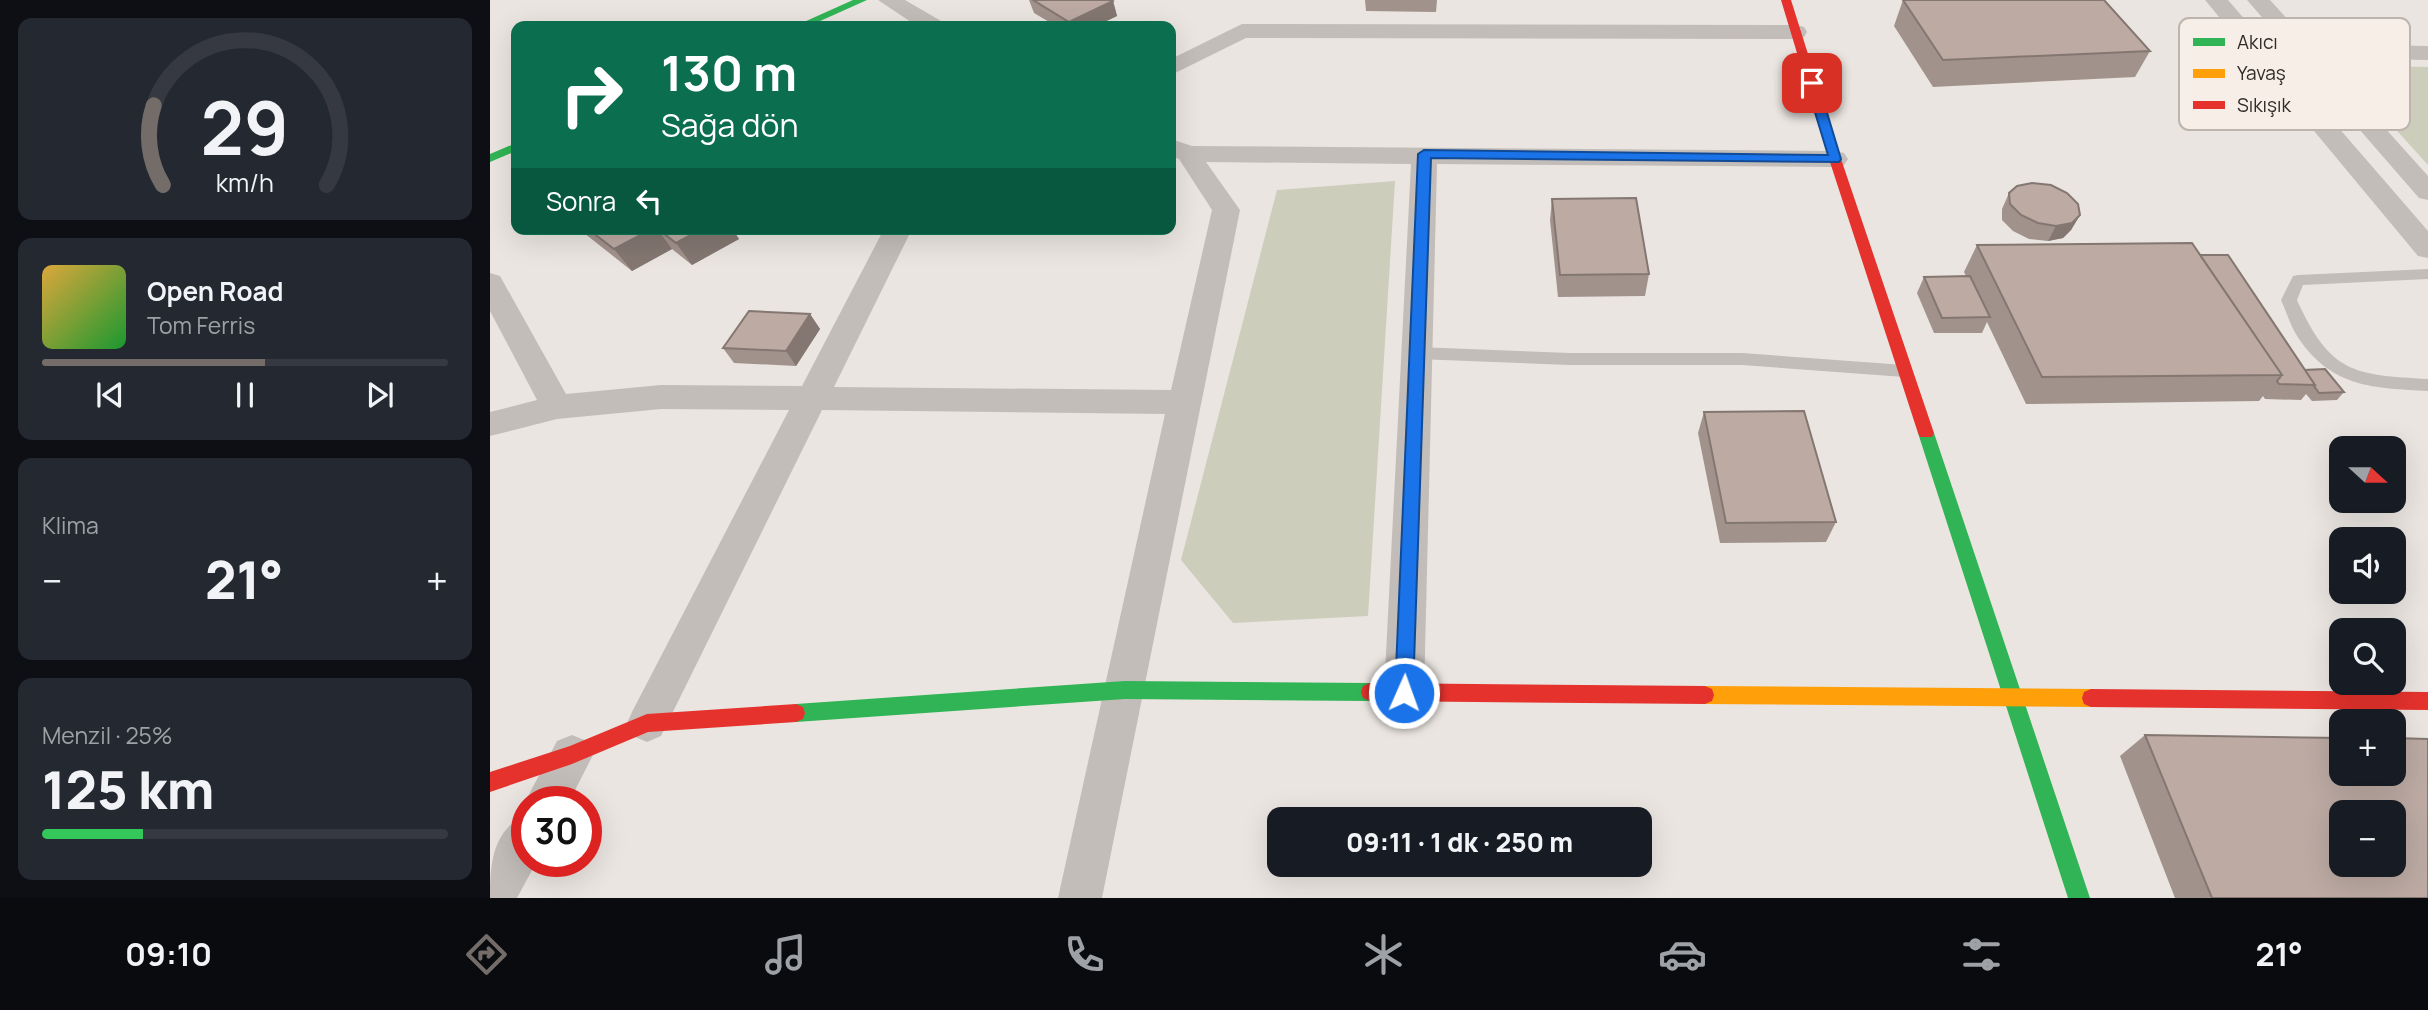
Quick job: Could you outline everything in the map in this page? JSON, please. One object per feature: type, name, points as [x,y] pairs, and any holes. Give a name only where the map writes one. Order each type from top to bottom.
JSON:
[{"type":"street","points":[[812,21],[862,0]]},
{"type":"street","points":[[889,0],[925,21]]},
{"type":"street","points":[[1786,0],[1904,371],[2079,898]]},
{"type":"street","points":[[2216,0],[2231,18]]},
{"type":"street","points":[[2258,0],[2273,18]]},
{"type":"street","points":[[1176,65],[1242,32],[1796,32]]},
{"type":"street","points":[[2410,52],[2428,52]]},
{"type":"street","points":[[2327,130],[2428,249]]},
{"type":"street","points":[[2372,130],[2428,192]]},
{"type":"street","points":[[490,158],[511,149]]},
{"type":"street","points":[[1180,151],[1835,159]]},
{"type":"street","points":[[1080,898],[1125,691],[1182,402],[1226,210],[1180,151]]},
{"type":"street","points":[[1404,693],[1424,154]]},
{"type":"street","points":[[647,723],[895,235]]},
{"type":"street","points":[[490,283],[557,408]]},
{"type":"street","points":[[490,424],[557,408],[661,397],[1182,402]]},
{"type":"street","points":[[490,782],[572,755],[647,723],[1125,691],[2428,701]]},
{"type":"street","points":[[555,786],[572,755]]},
{"type":"street","points":[[493,898],[511,865]]},
{"type":"lane","points":[[2428,274],[2298,280],[2289,300],[2305,336],[2339,370],[2375,382],[2428,385]]},
{"type":"lane","points":[[1417,353],[1570,359],[1742,359],[1904,371]]},
{"type":"green space","points":[[2410,67],[2428,67],[2428,165],[2396,130],[2410,130]]},
{"type":"green space","points":[[1395,181],[1368,616],[1233,623],[1181,560],[1277,190]]},
{"type":"building","points":[[1033,0],[1113,1],[1071,21]]},
{"type":"building","points":[[1903,0],[2104,0],[2150,51],[1943,60]]},
{"type":"building","points":[[2032,183],[2051,185],[2067,193],[2078,204],[2080,215],[2072,223],[2056,226],[2038,223],[2021,215],[2010,204],[2009,193],[2017,186]]},
{"type":"building","points":[[1636,198],[1649,274],[1560,275],[1552,199]]},
{"type":"building","points":[[596,235],[641,235],[614,249]]},
{"type":"building","points":[[666,235],[691,235],[676,243]]},
{"type":"building","points":[[2192,243],[2282,375],[2042,377],[1977,245]]},
{"type":"building","points":[[2200,255],[2228,255],[2315,385],[2279,384],[2277,381],[2282,375]]},
{"type":"building","points":[[1970,276],[1990,317],[1942,318],[1924,277]]},
{"type":"building","points":[[749,311],[810,314],[786,351],[723,348]]},
{"type":"building","points":[[2325,369],[2344,392],[2319,393],[2305,370]]},
{"type":"building","points":[[1804,411],[1836,522],[1726,523],[1704,412]]},
{"type":"building","points":[[2145,735],[2329,738],[2329,786],[2406,786],[2406,738],[2428,739],[2428,898],[2212,898]]},
{"type":"traffic: fast","points":[[812,21],[862,0]]},
{"type":"traffic: fast","points":[[490,158],[511,149]]},
{"type":"traffic: fast","points":[[1926,433],[2079,898]]},
{"type":"traffic: fast","points":[[796,713],[1125,690],[1370,692]]},
{"type":"traffic: slow","points":[[1705,695],[2091,698]]},
{"type":"traffic: jam","points":[[1786,0],[1835,159],[1926,433]]},
{"type":"traffic: jam","points":[[1370,692],[1705,695]]},
{"type":"traffic: jam","points":[[2091,698],[2428,701]]},
{"type":"traffic: jam","points":[[490,782],[572,755],[647,723],[796,713]]},
{"type":"route","points":[[1404,693],[1424,154],[1835,159],[1812,83]]}]
